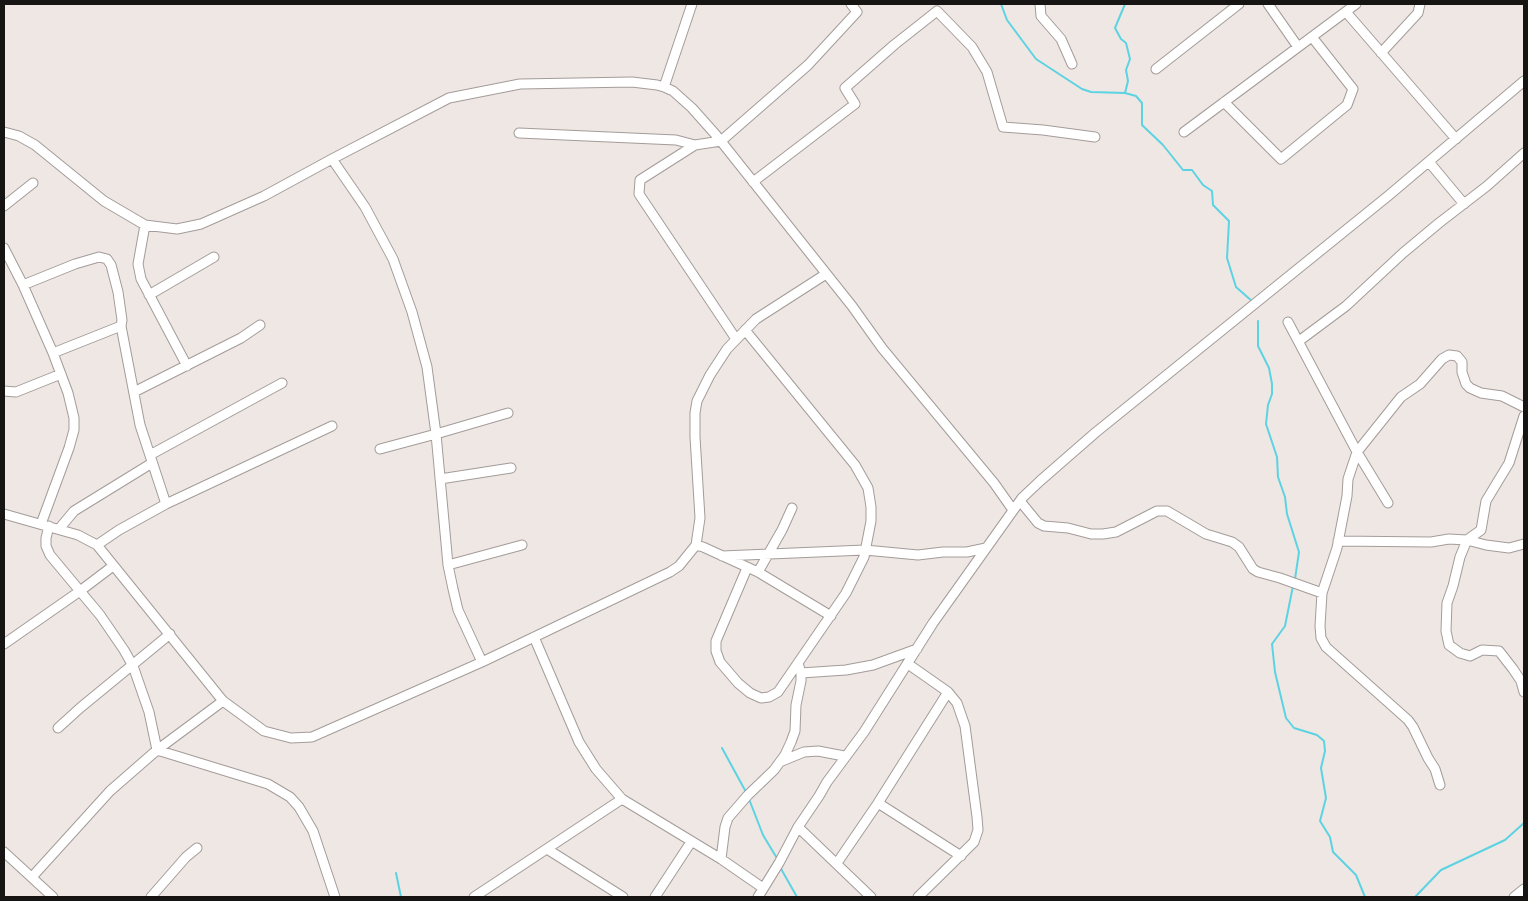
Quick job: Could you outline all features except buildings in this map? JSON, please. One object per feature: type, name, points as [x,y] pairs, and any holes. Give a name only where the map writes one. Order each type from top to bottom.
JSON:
[{"type":"street","points":[[664,87],[692,4]]},
{"type":"street","points":[[736,339],[639,194],[640,180],[695,146],[721,141],[808,65],[857,12],[851,4]]},
{"type":"street","points":[[1040,4],[1041,16],[1061,38],[1072,64]]},
{"type":"street","points":[[1156,69],[1239,4]]},
{"type":"street","points":[[1268,4],[1298,48]]},
{"type":"street","points":[[1184,132],[1356,4]]},
{"type":"street","points":[[1381,53],[1418,13],[1420,4]]},
{"type":"street","points":[[753,182],[855,104],[845,88],[894,45],[937,11],[972,46],[987,72],[1003,128],[1043,130],[1095,137]]},
{"type":"street","points":[[1346,12],[1456,139]]},
{"type":"street","points":[[1224,102],[1281,159],[1347,105],[1353,90],[1312,38]]},
{"type":"street","points":[[4,132],[19,136],[35,145],[104,201],[145,225],[178,229],[200,224],[264,196],[449,98],[520,84],[632,82],[664,87],[673,91],[686,102],[721,141],[852,306],[882,348],[994,483],[1013,510]]},
{"type":"street","points":[[758,897],[798,827],[844,756],[864,732],[917,649],[1020,501],[1095,433],[1388,196],[1524,82]]},
{"type":"street","points":[[519,133],[676,140],[695,146]]},
{"type":"street","points":[[1299,341],[1346,306],[1403,253],[1488,186],[1524,154]]},
{"type":"street","points":[[332,159],[365,207],[394,259],[412,312],[427,368],[436,434],[448,565],[458,610],[482,662]]},
{"type":"street","points":[[1429,162],[1464,204]]},
{"type":"street","points":[[4,206],[33,183]]},
{"type":"street","points":[[145,225],[138,264],[141,280],[187,366]]},
{"type":"street","points":[[4,248],[54,353],[72,404],[74,430],[45,525],[46,546],[50,555],[100,615],[133,666],[147,704],[158,750]]},
{"type":"street","points":[[23,285],[75,264],[103,257],[107,259],[113,274],[140,425],[166,504]]},
{"type":"street","points":[[149,295],[214,257]]},
{"type":"street","points":[[4,514],[78,535],[96,545],[223,701],[264,732],[291,738],[312,737],[534,638],[679,566],[696,545],[700,518],[694,428],[697,401],[710,375],[726,349],[756,320],[826,274]]},
{"type":"street","points":[[1288,322],[1357,452],[1388,503]]},
{"type":"street","points":[[134,392],[241,338],[260,325]]},
{"type":"street","points":[[54,353],[121,326]]},
{"type":"street","points":[[745,330],[855,465],[868,488],[871,507],[871,521],[865,550],[854,577],[831,616],[778,692],[769,697],[761,698],[750,693],[738,683],[720,662],[716,651],[716,641],[747,568]]},
{"type":"street","points":[[1440,784],[1436,769],[1408,720],[1326,647],[1321,638],[1320,626],[1322,593],[1330,573],[1338,542],[1347,496],[1348,479],[1357,452],[1401,397],[1420,384],[1442,359],[1449,355],[1458,356],[1462,362],[1462,372],[1466,384],[1470,388],[1481,393],[1502,396],[1524,407]]},
{"type":"street","points":[[4,391],[16,392],[60,374]]},
{"type":"street","points":[[59,529],[74,511],[151,459],[282,383]]},
{"type":"street","points":[[380,449],[508,413]]},
{"type":"street","points":[[1524,416],[1509,463],[1486,501],[1481,530],[1467,540],[1460,557],[1447,603],[1446,631],[1450,645],[1460,653],[1470,656],[1482,650],[1499,651],[1513,669],[1524,692]]},
{"type":"street","points":[[96,545],[118,530],[166,504],[332,426]]},
{"type":"street","points":[[440,479],[511,468]]},
{"type":"street","points":[[1020,501],[1038,523],[1044,526],[1068,528],[1092,534],[1116,532],[1152,513],[1167,511],[1206,534],[1232,542],[1239,547],[1253,569],[1258,572],[1322,593]]},
{"type":"street","points":[[758,572],[792,508]]},
{"type":"street","points":[[1338,542],[1467,540],[1510,548],[1524,544]]},
{"type":"street","points":[[448,565],[522,545]]},
{"type":"street","points":[[696,545],[758,572],[831,616]]},
{"type":"street","points":[[722,556],[865,550],[918,555],[967,552],[986,548]]},
{"type":"street","points":[[4,644],[113,566]]},
{"type":"street","points":[[58,728],[170,634]]},
{"type":"street","points":[[534,638],[579,742],[596,769],[622,799],[690,842],[721,859],[764,888]]},
{"type":"street","points":[[801,673],[846,670],[873,665],[917,649]]},
{"type":"street","points":[[721,859],[728,818],[782,760],[795,730],[801,673],[798,663]]},
{"type":"street","points":[[908,664],[948,692],[957,703],[965,726],[978,817],[978,830],[974,842],[918,897]]},
{"type":"street","points":[[837,863],[878,803],[948,692]]},
{"type":"street","points":[[32,877],[110,791],[158,750],[223,701]]},
{"type":"street","points":[[158,750],[268,784],[290,797],[304,813],[313,831],[335,897]]},
{"type":"street","points":[[782,760],[804,752],[818,751],[844,756]]},
{"type":"street","points":[[474,897],[622,799]]},
{"type":"street","points":[[878,803],[961,856]]},
{"type":"street","points":[[798,827],[872,897]]},
{"type":"street","points":[[655,897],[690,842]]},
{"type":"street","points":[[151,897],[197,848]]},
{"type":"street","points":[[547,849],[624,897]]},
{"type":"street","points":[[4,852],[53,897]]},
{"type":"street","points":[[1514,897],[1524,889]]},
{"type":"waterway","points":[[1001,4],[1007,20],[1036,59],[1082,89],[1091,92],[1125,93],[1136,96],[1142,103],[1142,125],[1163,145],[1183,170],[1192,170],[1203,185],[1212,191],[1213,205],[1229,221],[1227,258],[1236,287],[1253,302]]},
{"type":"waterway","points":[[1125,4],[1115,28],[1121,39],[1126,43],[1130,59],[1126,70],[1128,81],[1125,93]]},
{"type":"waterway","points":[[1258,321],[1258,346],[1269,368],[1272,384],[1266,424],[1277,457],[1278,477],[1299,552],[1295,579]]},
{"type":"waterway","points":[[1293,586],[1285,626],[1272,644],[1275,672],[1286,718],[1294,728],[1317,735],[1324,741],[1325,751],[1321,768],[1326,798],[1320,821],[1330,837],[1333,852],[1356,875],[1365,897]]},
{"type":"waterway","points":[[722,748],[746,792]]},
{"type":"waterway","points":[[749,799],[763,835],[778,860]]},
{"type":"waterway","points":[[1415,897],[1441,870],[1505,840],[1524,823]]},
{"type":"waterway","points":[[780,867],[797,897]]},
{"type":"waterway","points":[[396,873],[401,897]]}]
